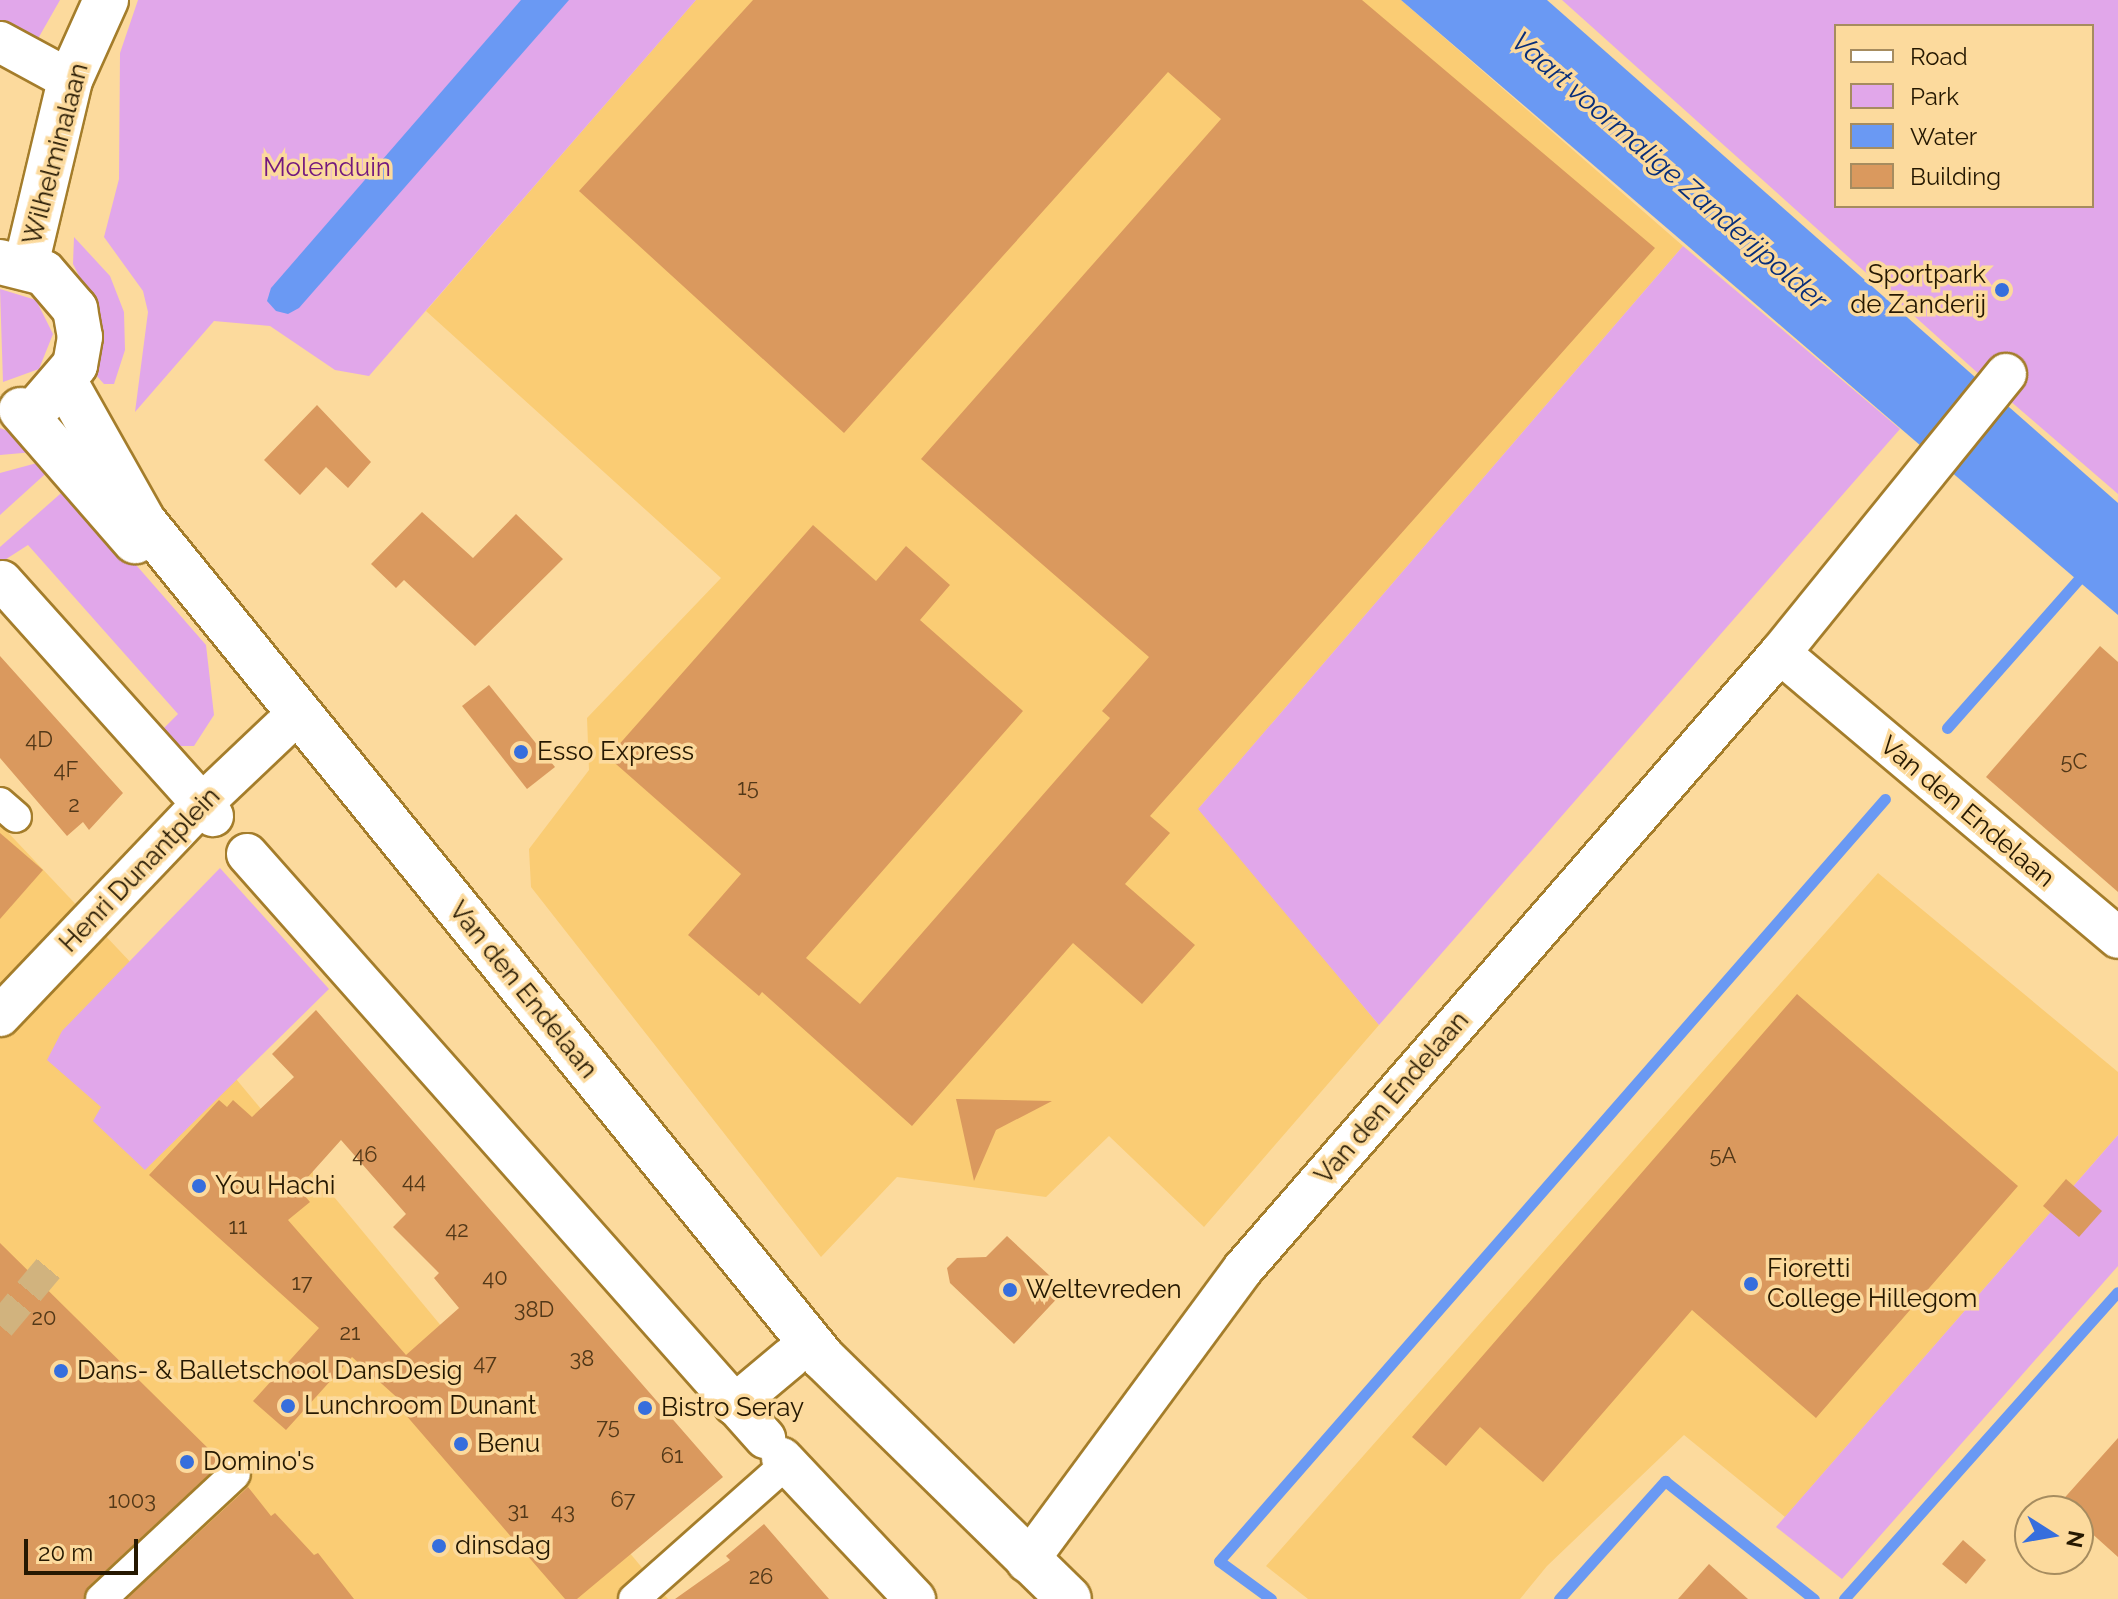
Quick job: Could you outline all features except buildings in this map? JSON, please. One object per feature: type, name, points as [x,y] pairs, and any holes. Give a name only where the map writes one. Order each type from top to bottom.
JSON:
[{"type":"main road","name":"Wilhelminalaan","points":[[13,263],[70,80],[106,0]]},
{"type":"main road","points":[[11,411],[46,400],[65,382],[79,346],[75,309],[52,278],[13,263]]},
{"type":"main road","name":"Van den Endelaan","points":[[65,382],[144,522],[823,1358],[1031,1580]]},
{"type":"main road","name":"Van den Endelaan","points":[[11,411],[128,532],[282,728],[790,1358],[948,1520],[1031,1580],[1069,1599]]},
{"type":"street","points":[[0,42],[70,80]]},
{"type":"street","name":"Van den Endelaan","points":[[1031,1580],[1243,1269],[1780,653],[2006,374]]},
{"type":"street","points":[[2,581],[208,810]]},
{"type":"street","name":"Van den Endelaan","points":[[1780,653],[2118,938]]},
{"type":"street","name":"Henri Dunantplein","points":[[0,1016],[208,810],[282,728]]},
{"type":"street","points":[[247,854],[734,1405],[915,1599]]},
{"type":"street","points":[[734,1405],[790,1358]]},
{"type":"street","points":[[634,1599],[778,1453]]},
{"type":"street","points":[[101,1599],[235,1474]]},
{"type":"shaded area","points":[[696,0],[1401,0],[1683,246],[1199,808],[1379,1025],[1204,1227],[1109,1136],[1046,1197],[897,1177],[821,1257],[531,887],[529,849],[589,770],[587,718],[721,578],[426,311]]},
{"type":"shaded area","points":[[0,824],[202,1038],[668,1599],[0,1599]]},
{"type":"shaded area","name":"Fioretti College Hillegom","points":[[1878,873],[2118,1072],[2118,1135],[1785,1517],[1684,1435],[1547,1566],[1520,1599],[1308,1599],[1266,1566]]},
{"type":"green space","points":[[0,0],[60,0],[31,51],[0,34]]},
{"type":"green space","name":"Molenduin","points":[[138,0],[696,0],[369,376],[335,370],[270,326],[214,321],[135,412],[148,312],[143,291],[104,237],[119,179],[120,53]]},
{"type":"green space","name":"Sportpark de Zanderij","points":[[1562,0],[2118,0],[2118,494],[1980,375]]},
{"type":"green space","points":[[74,237],[110,276],[124,312],[125,350],[114,384],[104,384],[94,373],[87,292],[73,264]]},
{"type":"green space","points":[[1683,246],[1900,429],[1379,1025],[1198,809]]},
{"type":"green space","points":[[0,289],[36,300],[53,334],[39,369],[3,382]]},
{"type":"green space","points":[[0,428],[18,435],[34,452],[0,455]]},
{"type":"green space","points":[[48,460],[53,467],[0,515],[0,473]]},
{"type":"green space","points":[[68,487],[206,645],[214,715],[194,746],[181,746],[159,733],[178,714],[28,545],[0,563],[0,547]]},
{"type":"green space","points":[[220,868],[329,989],[145,1170],[93,1121],[101,1107],[47,1060],[62,1031]]},
{"type":"green space","points":[[2118,1135],[2118,1266],[1842,1579],[1776,1527]]},
{"type":"water","points":[[521,0],[569,0],[299,308],[288,314],[276,311],[267,301],[271,288]]},
{"type":"water","name":"Vaart voormalige Zanderijpolder","points":[[1401,0],[1547,0],[2118,503],[2118,615]]},
{"type":"waterway","points":[[1947,728],[2078,580]]},
{"type":"waterway","points":[[1271,1599],[1219,1561],[1885,799]]},
{"type":"waterway","points":[[1844,1599],[2118,1292]]},
{"type":"waterway","points":[[1559,1599],[1665,1481],[1814,1599]]},
{"type":"tunnel","points":[[0,1326],[57,1258]]},
{"type":"place","name":"Sportpark de Zanderij","points":[[2002,290]]},
{"type":"place","name":"Esso Express","points":[[521,752]]},
{"type":"place","name":"You Hachi","points":[[199,1186]]},
{"type":"place","name":"Fioretti College Hillegom","points":[[1751,1284]]},
{"type":"place","name":"Weltevreden","points":[[1010,1290]]},
{"type":"place","name":"Dans- & Balletschool DansDesig","points":[[61,1371]]},
{"type":"place","name":"Lunchroom Dunant","points":[[288,1406]]},
{"type":"place","name":"Bistro Seray","points":[[645,1408]]},
{"type":"place","name":"Benu","points":[[461,1444]]},
{"type":"place","name":"Domino's","points":[[187,1462]]},
{"type":"place","name":"dinsdag","points":[[439,1546]]}]
